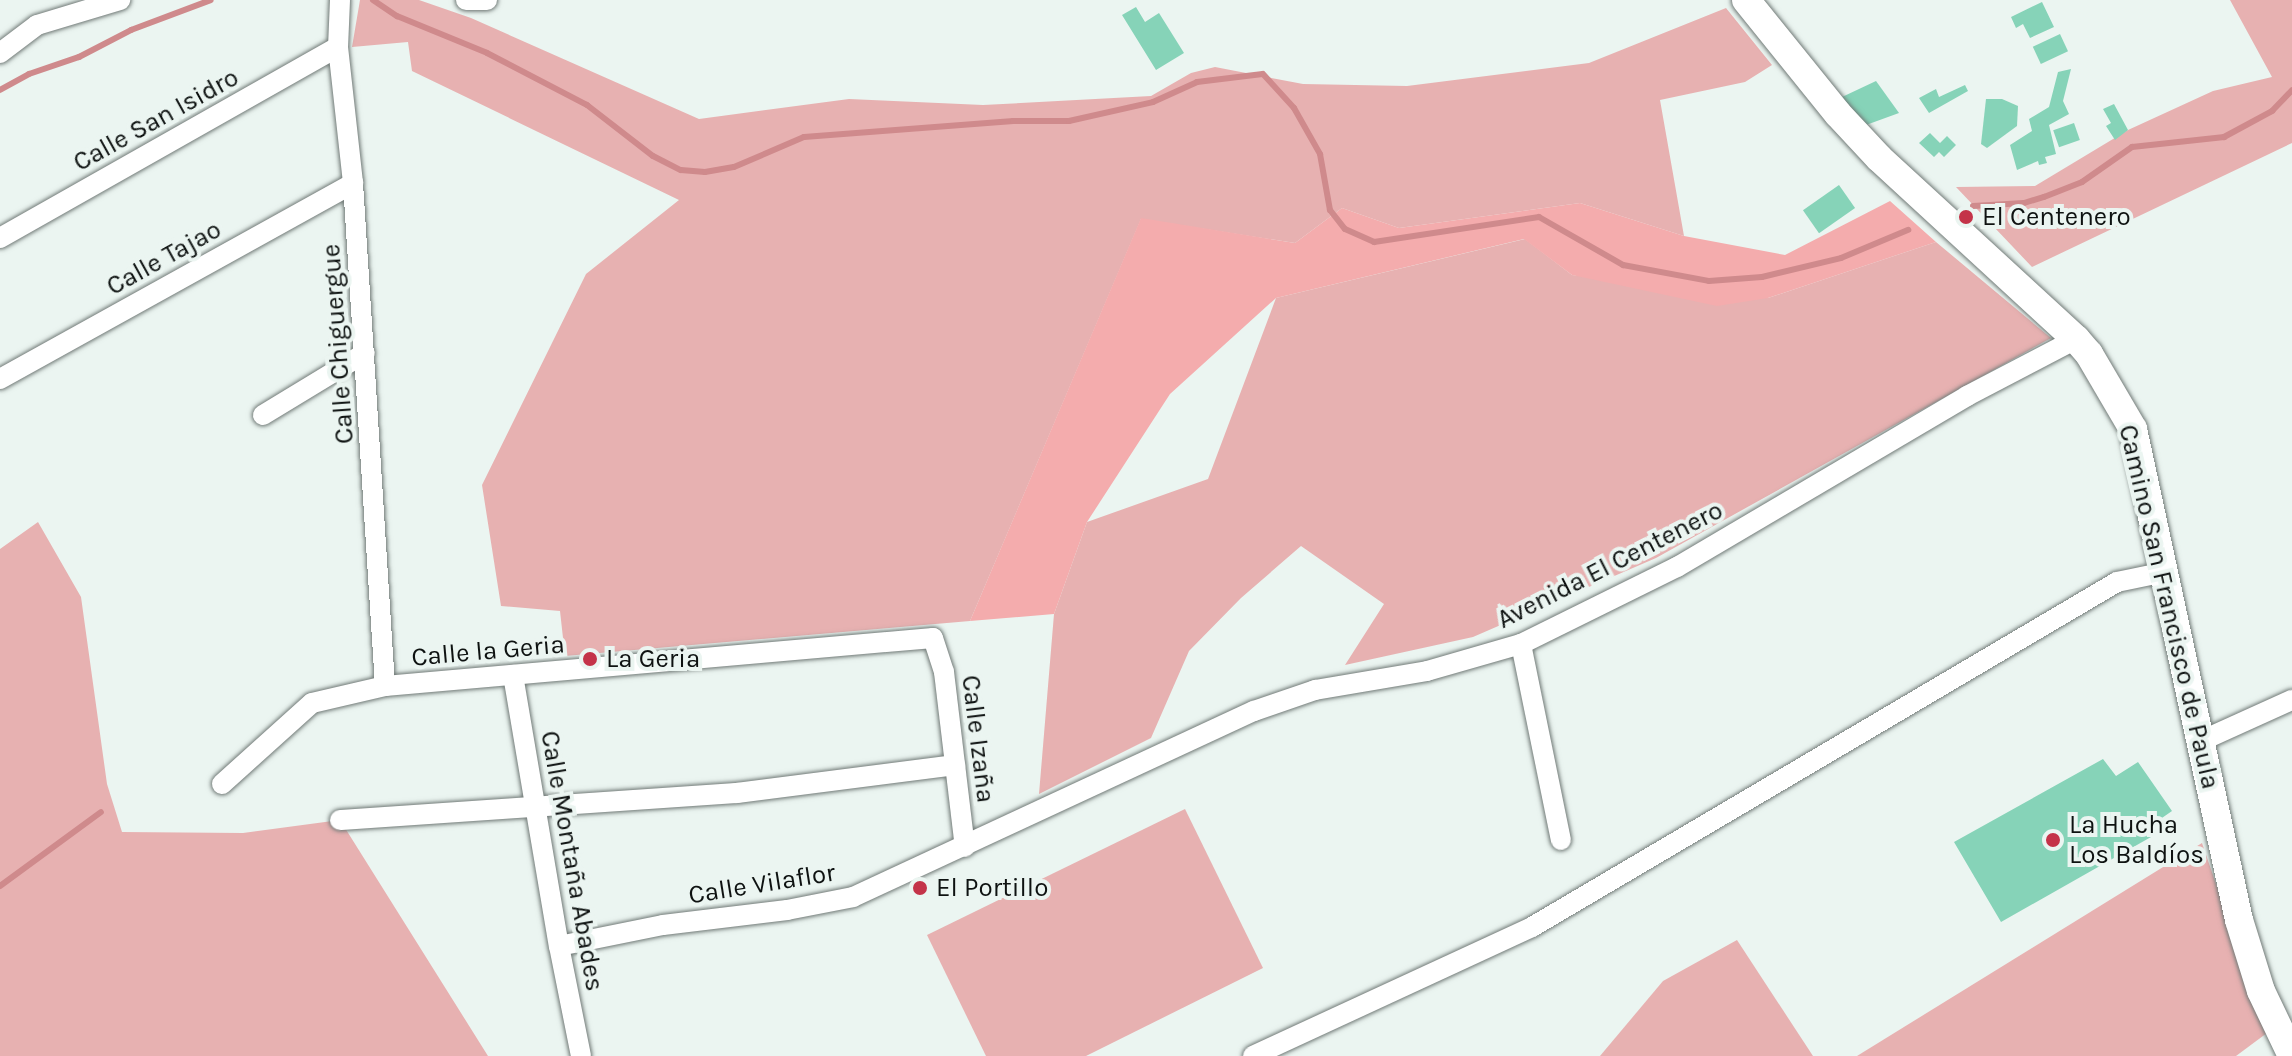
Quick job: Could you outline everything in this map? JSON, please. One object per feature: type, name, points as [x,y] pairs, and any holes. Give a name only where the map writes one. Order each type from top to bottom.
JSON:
[{"type":"main road","name":"Camino San Francisco de Paula","points":[[1746,0],[1848,125],[1879,158],[2076,339],[2089,354],[2133,429],[2239,920],[2261,991],[2289,1046]]},
{"type":"street","points":[[0,53],[37,25],[120,0]]},
{"type":"street","name":"Calle Chiguergue","points":[[340,0],[338,47],[353,183],[385,686]]},
{"type":"street","points":[[466,0],[487,0]]},
{"type":"street","name":"Calle San Isidro","points":[[0,238],[338,47]]},
{"type":"street","name":"Calle Tajao","points":[[0,379],[353,183]]},
{"type":"street","name":"Avenida El Centenero","points":[[965,847],[1254,711],[1315,690],[1427,671],[1521,644],[1677,567],[1940,411],[2076,339]]},
{"type":"street","points":[[263,415],[365,353]]},
{"type":"street","points":[[1253,1056],[1532,927],[2117,582],[2165,572]]},
{"type":"street","name":"Calle la Geria","points":[[222,784],[312,703],[385,686],[933,638]]},
{"type":"street","name":"Calle Izaña","points":[[933,638],[944,672],[965,847]]},
{"type":"street","points":[[1521,644],[1561,840]]},
{"type":"street","name":"Calle Montaña Abades","points":[[513,675],[581,1056]]},
{"type":"street","points":[[2201,741],[2292,700]]},
{"type":"street","points":[[340,820],[737,793],[955,765]]},
{"type":"street","name":"Calle Vilaflor","points":[[559,946],[663,925],[787,910],[853,897],[965,847]]},
{"type":"shaded area","points":[[360,0],[419,0],[471,18],[699,119],[849,99],[983,105],[1151,96],[1191,73],[1215,67],[1303,84],[1407,86],[1589,63],[1726,8],[1772,65],[1745,82],[1660,100],[1684,236],[1580,203],[1399,228],[1342,208],[1295,243],[1141,219],[970,621],[565,656],[560,611],[501,606],[482,485],[586,274],[679,200],[412,71],[408,42],[352,47]]},
{"type":"shaded area","points":[[2230,0],[2292,0],[2292,143],[2032,267],[1956,187],[2035,186],[2128,130],[2213,91],[2272,77]]},
{"type":"shaded area","points":[[1890,201],[1936,242],[1768,298],[1717,306],[1572,275],[1524,239],[1276,298],[1170,394],[1087,522],[1054,614],[970,621],[1141,218],[1295,243],[1342,208],[1399,228],[1580,203],[1684,236],[1785,255]]},
{"type":"shaded area","points":[[1525,239],[1572,275],[1768,298],[1936,242],[2051,338],[1656,558],[1473,637],[1345,665],[1384,604],[1301,546],[1241,598],[1189,651],[1151,738],[1039,794],[1054,614],[1087,522],[1208,479],[1276,298]]},
{"type":"shaded area","points":[[38,522],[81,597],[107,784],[122,832],[243,833],[340,820],[488,1056],[0,1056],[0,549]]},
{"type":"shaded area","points":[[1185,809],[1263,968],[1086,1056],[986,1056],[927,935]]},
{"type":"shaded area","points":[[2202,843],[2267,1033],[2236,1056],[1857,1056]]},
{"type":"shaded area","points":[[1737,940],[1813,1056],[1600,1056],[1663,981]]},
{"type":"building","points":[[2042,2],[2054,27],[2030,38],[2023,24],[2016,28],[2011,17]]},
{"type":"building","points":[[1136,7],[1145,22],[1159,13],[1184,53],[1156,70],[1122,15]]},
{"type":"building","points":[[2060,34],[2068,51],[2041,64],[2033,47]]},
{"type":"building","points":[[2071,69],[2063,101],[2069,114],[2049,125],[2056,154],[2045,157],[2047,163],[2039,165],[2038,161],[2017,170],[2010,145],[2032,131],[2029,119],[2049,107],[2058,72]]},
{"type":"building","points":[[1876,81],[1899,113],[1866,125],[1842,97]]},
{"type":"building","points":[[1965,85],[1968,91],[1929,113],[1919,98],[1936,89],[1939,97]]},
{"type":"building","points":[[1986,99],[2002,99],[2018,106],[2017,126],[1987,148],[1981,144]]},
{"type":"building","points":[[2114,104],[2128,130],[2115,140],[2106,126],[2111,123],[2103,109]]},
{"type":"building","points":[[2074,123],[2080,140],[2059,147],[2053,130]]},
{"type":"building","points":[[1930,133],[1940,143],[1947,136],[1956,145],[1944,157],[1939,152],[1934,157],[1919,143]]},
{"type":"building","points":[[1839,185],[1855,208],[1819,233],[1803,210]]},
{"type":"building","name":"La Hucha Los Baldíos","points":[[2103,759],[2116,776],[2138,762],[2172,811],[2146,829],[2151,837],[2001,922],[1954,842]]},
{"type":"waterway","points":[[0,90],[29,74],[79,57],[131,30],[211,0]]},
{"type":"waterway","points":[[373,0],[397,16],[487,53],[587,105],[653,156],[681,170],[705,172],[734,167],[804,137],[1013,121],[1069,121],[1153,102],[1197,82],[1263,74],[1294,108],[1320,154],[1330,210],[1345,229],[1374,242],[1539,217],[1623,265],[1709,281],[1762,277],[1841,258],[1908,230]]},
{"type":"waterway","points":[[1973,206],[2024,203],[2044,197],[2082,182],[2132,147],[2224,137],[2272,111],[2292,90]]},
{"type":"waterway","points":[[0,886],[101,812]]},
{"type":"place","name":"El Centenero","points":[[1966,217]]},
{"type":"place","name":"La Geria","points":[[590,659]]},
{"type":"place","name":"La Hucha Los Baldíos","points":[[2053,840]]},
{"type":"place","name":"El Portillo","points":[[920,888]]}]
